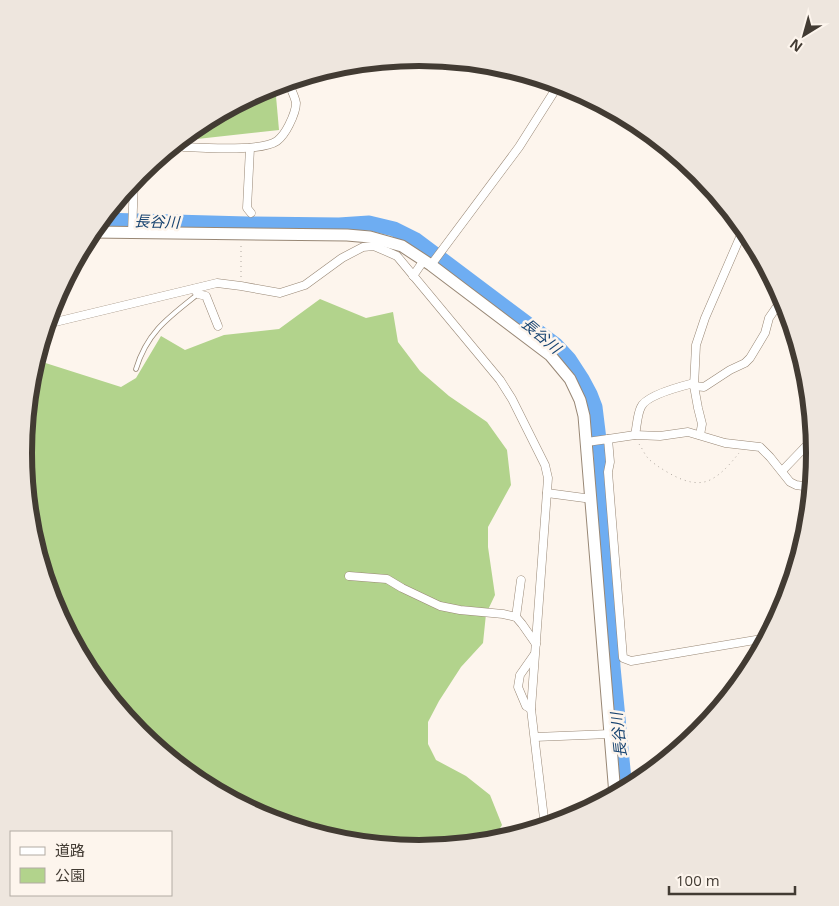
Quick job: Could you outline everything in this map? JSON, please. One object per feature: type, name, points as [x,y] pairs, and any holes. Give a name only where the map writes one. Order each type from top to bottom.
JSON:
[{"type":"street","points":[[183,147],[250,148],[269,144],[277,140],[284,133],[294,112],[296,103],[291,88]]},
{"type":"street","points":[[413,276],[428,262],[519,147],[555,91]]},
{"type":"street","points":[[250,148],[247,208],[251,213]]},
{"type":"street","points":[[132,233],[134,193]]},
{"type":"street","points":[[102,232],[370,237],[402,246],[428,262],[550,354],[570,379],[580,400],[584,416],[614,787]]},
{"type":"street","points":[[700,435],[702,424],[694,385],[696,345],[705,318],[740,237]]},
{"type":"street","points":[[56,322],[196,291],[217,283],[280,293],[305,285],[342,258],[363,248],[374,246],[397,256],[500,380],[512,399],[545,465],[548,478],[531,708],[544,819]]},
{"type":"street","points":[[196,291],[206,296],[218,326]]},
{"type":"street","points":[[633,435],[641,407],[644,403],[664,391],[694,385],[704,387],[730,370],[745,363],[765,333],[769,318],[777,306]]},
{"type":"street","points":[[587,442],[633,435],[660,436],[688,432],[725,443],[760,448],[770,457],[790,482],[805,487]]},
{"type":"street","points":[[608,439],[610,462],[608,472],[622,658],[631,661],[759,639]]},
{"type":"street","points":[[782,471],[806,446]]},
{"type":"street","points":[[547,493],[592,500]]},
{"type":"street","points":[[349,576],[387,579],[440,606],[516,617],[536,644]]},
{"type":"street","points":[[516,617],[521,580]]},
{"type":"street","points":[[531,708],[526,706],[518,687],[520,675],[535,654]]},
{"type":"street","points":[[534,737],[610,734]]},
{"type":"lane","points":[[136,369],[140,355],[161,325],[196,291]]},
{"type":"path","points":[[241,286],[242,234]]},
{"type":"path","points":[[633,435],[648,458],[654,463],[672,475],[684,480],[697,482],[708,481],[719,475],[747,446]]},
{"type":"green space","points":[[276,93],[279,130],[193,139],[226,118]]},
{"type":"green space","points":[[320,299],[366,318],[393,312],[398,342],[420,371],[449,396],[487,422],[507,450],[511,485],[488,527],[488,547],[495,595],[486,614],[483,643],[461,667],[428,722],[428,744],[436,760],[466,776],[490,795],[502,825],[498,832],[470,837],[420,840],[369,837],[319,827],[271,811],[248,800],[204,775],[164,744],[146,727],[112,689],[98,668],[72,624],[62,601],[53,577],[40,528],[33,478],[33,428],[44,362],[121,387],[136,378],[161,336],[185,350],[224,335],[279,329]]},
{"type":"waterway","name":"長谷川","points":[[110,220],[339,225],[369,223],[394,229],[416,240],[556,345],[569,359],[582,379],[595,407],[601,456],[613,667],[624,781]]}]
